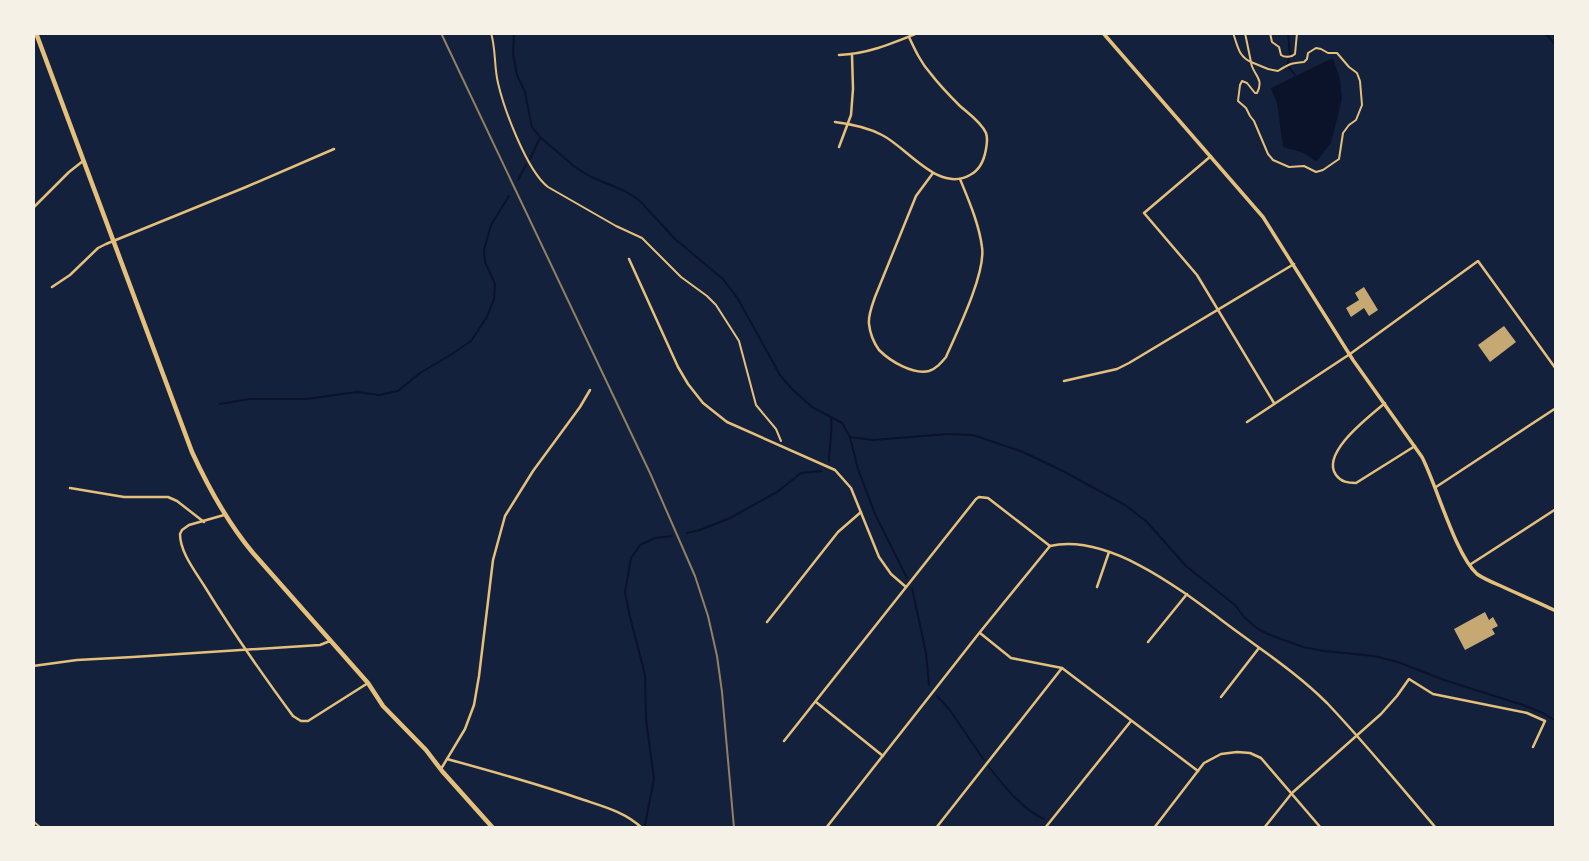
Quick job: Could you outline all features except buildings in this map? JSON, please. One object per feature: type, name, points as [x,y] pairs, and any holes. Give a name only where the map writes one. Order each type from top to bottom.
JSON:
[{"type":"main road","points":[[36,33],[192,452],[209,490],[245,544],[368,683],[383,706],[426,750],[492,828]]},
{"type":"street","points":[[839,55],[874,50],[918,33]]},
{"type":"street","points":[[1104,33],[1263,217],[1350,354],[1415,446],[1430,472],[1455,538],[1477,573],[1556,611]]},
{"type":"street","points":[[835,122],[870,129],[884,136],[938,176],[960,179],[981,167],[987,136],[980,124],[930,74],[909,37]]},
{"type":"street","points":[[839,147],[848,124],[853,89],[852,55]]},
{"type":"street","points":[[52,287],[70,275],[98,248],[334,149]]},
{"type":"street","points":[[1211,156],[1144,213],[1197,275],[1274,403]]},
{"type":"street","points":[[33,208],[83,161]]},
{"type":"street","points":[[933,173],[916,196],[869,314],[877,348],[886,356],[919,372],[939,365],[946,357],[982,260],[983,249],[979,232],[960,179]]},
{"type":"street","points":[[629,259],[678,367],[703,404],[727,422],[835,470],[851,488],[885,567],[906,587]]},
{"type":"street","points":[[1247,422],[1350,354],[1478,261],[1556,369]]},
{"type":"street","points":[[1064,381],[1117,369],[1294,264]]},
{"type":"street","points":[[441,769],[465,729],[474,705],[493,560],[505,516],[590,390]]},
{"type":"street","points":[[1385,403],[1361,423],[1340,447],[1332,465],[1334,472],[1345,482],[1356,483],[1415,446]]},
{"type":"street","points":[[1436,487],[1556,408]]},
{"type":"street","points":[[70,488],[124,497],[169,497],[184,505],[204,522]]},
{"type":"street","points":[[784,741],[976,499],[988,498],[1050,546]]},
{"type":"street","points":[[1471,564],[1556,509]]},
{"type":"street","points":[[767,622],[838,532],[862,512]]},
{"type":"street","points":[[224,515],[189,525],[180,534],[181,544],[217,607],[293,716],[304,722],[368,683]]},
{"type":"street","points":[[826,828],[979,632],[1050,546],[1067,543],[1109,552],[1157,576],[1187,594],[1287,668],[1325,702],[1436,828]]},
{"type":"street","points":[[1097,587],[1109,552]]},
{"type":"street","points":[[1148,642],[1187,594]]},
{"type":"street","points":[[979,632],[1011,658],[1062,668],[1198,771]]},
{"type":"street","points":[[33,666],[69,660],[320,645],[330,641]]},
{"type":"street","points":[[1221,697],[1259,648]]},
{"type":"street","points":[[936,828],[1062,668]]},
{"type":"street","points":[[1264,828],[1292,793],[1381,714],[1409,679],[1433,694],[1527,713],[1545,721],[1533,747]]},
{"type":"street","points":[[816,702],[883,756]]},
{"type":"street","points":[[1045,828],[1131,721]]},
{"type":"street","points":[[1154,828],[1205,764],[1222,754],[1237,751],[1261,758],[1321,828]]},
{"type":"street","points":[[447,759],[524,780],[612,809],[642,828]]},
{"type":"path","points":[[491,33],[498,82],[508,115],[532,169],[548,187],[642,238],[681,277],[716,305],[739,341],[756,405],[776,429],[784,446]]},
{"type":"path","points":[[1233,33],[1238,52],[1251,62],[1276,71],[1296,62],[1304,62],[1308,52],[1320,48],[1328,53],[1339,54],[1356,72],[1362,104],[1358,115],[1343,133],[1337,162],[1321,171],[1314,171],[1304,166],[1282,165],[1268,154],[1254,121],[1246,108],[1238,102],[1242,82],[1247,83],[1257,93],[1260,85],[1258,74],[1252,68],[1251,62],[1245,33]]},
{"type":"path","points":[[1270,33],[1281,56],[1294,55],[1297,34]]},
{"type":"path","points":[[33,821],[41,828]]},
{"type":"water","points":[[1333,58],[1340,79],[1342,99],[1331,143],[1317,161],[1301,152],[1283,147],[1277,103],[1271,88]]},
{"type":"waterway","points":[[514,33],[513,54],[517,75],[525,92],[532,127],[575,167],[640,201],[675,239],[723,279],[738,299],[780,375],[812,407],[842,423],[850,437],[858,469],[875,514],[907,578]]},
{"type":"waterway","points":[[1288,33],[1290,55],[1287,65],[1295,75]]},
{"type":"waterway","points":[[1545,33],[1556,45]]},
{"type":"waterway","points":[[530,159],[540,138]]},
{"type":"waterway","points":[[518,180],[526,165]]},
{"type":"waterway","points":[[220,404],[249,399],[306,399],[357,392],[379,395],[398,391],[420,373],[471,341],[487,317],[494,299],[495,284],[485,262],[484,250],[491,225],[509,196]]},
{"type":"waterway","points":[[829,461],[831,418]]},
{"type":"waterway","points":[[850,437],[873,440],[947,434],[973,435],[1023,452],[1125,505],[1147,522],[1186,566],[1235,605],[1258,629],[1303,647],[1374,656],[1398,662],[1523,705],[1556,721]]},
{"type":"waterway","points":[[687,533],[730,518],[777,492],[801,473],[821,471]]},
{"type":"waterway","points":[[645,825],[654,779],[646,719],[645,675],[625,592],[631,558],[640,545],[655,538],[672,536]]},
{"type":"waterway","points":[[912,588],[926,653],[929,685]]},
{"type":"waterway","points":[[937,696],[984,760]]},
{"type":"waterway","points":[[989,767],[1021,803],[1044,819]]},
{"type":"railway","points":[[441,33],[650,473],[695,576],[717,656],[734,828]]}]
